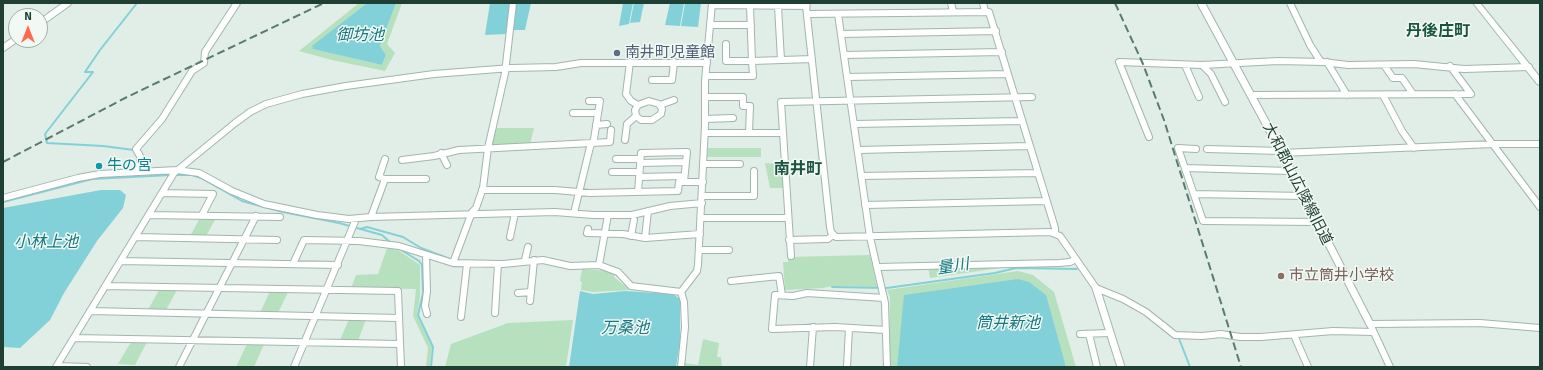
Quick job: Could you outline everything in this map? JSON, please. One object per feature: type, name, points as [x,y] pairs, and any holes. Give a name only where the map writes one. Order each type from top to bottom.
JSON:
[{"type":"main road","points":[[1476,3],[1540,82]]},
{"type":"street","points":[[48,17],[68,3]]},
{"type":"street","points":[[137,171],[141,158],[136,149],[162,119],[192,71],[204,62],[205,52],[237,3]]},
{"type":"street","points":[[453,263],[471,214],[476,208],[482,190],[488,148],[506,69],[513,3]]},
{"type":"street","points":[[951,3],[953,11]]},
{"type":"street","points":[[983,3],[985,11]]},
{"type":"street","name":"大和郡山広陵線旧道","points":[[1201,3],[1282,152],[1316,222],[1370,324],[1390,367]]},
{"type":"street","points":[[1290,3],[1310,44],[1347,95]]},
{"type":"street","points":[[681,292],[697,271],[704,164],[706,76],[712,4],[778,6],[806,4],[830,227],[833,235]]},
{"type":"street","points":[[706,76],[753,76],[750,6]]},
{"type":"street","points":[[778,6],[781,60]]},
{"type":"street","points":[[808,14],[985,11],[991,15],[1055,228],[1055,234]]},
{"type":"street","points":[[838,14],[870,237],[883,292],[887,367]]},
{"type":"street","points":[[710,25],[751,26]]},
{"type":"street","points":[[841,34],[996,31]]},
{"type":"street","points":[[726,44],[726,62],[812,59]]},
{"type":"street","points":[[844,55],[1002,52]]},
{"type":"street","points":[[1149,137],[1119,62],[1234,64],[1278,61],[1324,62],[1348,65],[1384,64],[1450,66],[1464,68],[1529,68]]},
{"type":"street","points":[[630,62],[626,94],[631,101],[638,105]]},
{"type":"street","points":[[652,80],[672,80],[674,62]]},
{"type":"street","points":[[57,367],[175,173],[245,116],[266,104],[281,99],[346,86],[401,78],[506,69],[556,67],[574,63],[707,63]]},
{"type":"street","points":[[1185,64],[1199,98]]},
{"type":"street","points":[[1202,64],[1211,74],[1225,102]]},
{"type":"street","points":[[1384,64],[1393,78],[1402,78],[1413,94]]},
{"type":"street","points":[[1251,95],[1471,94],[1450,66]]},
{"type":"street","points":[[847,77],[1008,74]]},
{"type":"street","points":[[1455,94],[1540,206]]},
{"type":"street","points":[[1383,95],[1402,131],[1414,148]]},
{"type":"street","points":[[791,256],[781,102],[1032,97]]},
{"type":"street","points":[[706,98],[743,98],[742,106],[750,106],[749,133]]},
{"type":"street","points":[[660,105],[674,100]]},
{"type":"street","points":[[574,214],[592,143],[600,101],[589,101]]},
{"type":"street","points":[[649,101],[656,102],[662,109],[660,116],[656,119],[648,121],[641,120],[636,116],[635,110],[638,105],[649,101]]},
{"type":"street","points":[[573,113],[598,113]]},
{"type":"street","points":[[625,140],[627,124],[636,116]]},
{"type":"street","points":[[660,116],[666,119]]},
{"type":"street","points":[[705,119],[733,118]]},
{"type":"street","points":[[854,124],[1022,121]]},
{"type":"street","points":[[596,125],[607,124]]},
{"type":"street","points":[[402,160],[488,148],[558,146],[610,142],[611,130]]},
{"type":"street","points":[[705,133],[783,133]]},
{"type":"street","points":[[1207,149],[1282,152],[1493,144],[1540,144]]},
{"type":"street","points":[[858,150],[1030,146]]},
{"type":"street","points":[[1196,149],[1178,148],[1203,221],[1316,222]]},
{"type":"street","points":[[638,192],[641,153],[687,152],[684,179]]},
{"type":"street","points":[[441,154],[447,165]]},
{"type":"street","points":[[385,159],[379,177],[385,179],[426,179]]},
{"type":"street","points":[[616,159],[686,162]]},
{"type":"street","points":[[704,164],[740,164]]},
{"type":"street","points":[[1185,168],[1291,171]]},
{"type":"street","points":[[3,198],[78,178],[100,174],[137,171],[200,173],[232,191],[264,204],[355,221],[371,217],[555,212],[574,214],[632,215],[660,210],[670,206],[702,199],[754,196],[754,171]]},
{"type":"street","points":[[612,172],[703,182]]},
{"type":"street","points":[[861,176],[1038,173]]},
{"type":"street","points":[[371,217],[385,179]]},
{"type":"street","points":[[482,190],[579,191],[590,193],[678,192],[679,182],[684,179]]},
{"type":"street","points":[[162,193],[213,194],[202,215]]},
{"type":"street","points":[[1194,194],[1304,196]]},
{"type":"street","points":[[866,204],[1046,201]]},
{"type":"street","points":[[645,238],[648,211]]},
{"type":"street","points":[[510,237],[515,213]]},
{"type":"street","points":[[149,214],[280,216]]},
{"type":"street","points":[[599,264],[608,215]]},
{"type":"street","points":[[179,367],[256,216]]},
{"type":"street","points":[[701,218],[788,218]]},
{"type":"street","points":[[631,236],[634,220]]},
{"type":"street","points":[[294,367],[326,290],[352,233],[355,221]]},
{"type":"street","points":[[588,229],[587,233],[645,238],[700,234]]},
{"type":"street","points":[[833,235],[842,238],[1006,232],[1045,232],[1055,234],[1064,241],[1096,288],[1121,367]]},
{"type":"street","points":[[790,240],[828,239],[833,235]]},
{"type":"street","points":[[135,237],[277,240]]},
{"type":"street","points":[[293,264],[304,240],[348,241],[399,246],[453,263],[498,264],[525,260],[551,260],[570,266],[599,264],[618,272],[631,286],[681,292]]},
{"type":"street","points":[[525,260],[528,247]]},
{"type":"street","points":[[699,250],[729,250]]},
{"type":"street","points":[[426,255],[427,284],[425,306],[427,314]]},
{"type":"street","points":[[877,266],[1059,263],[1070,262],[1076,259]]},
{"type":"street","points":[[530,301],[534,260]]},
{"type":"street","points":[[121,261],[338,265]]},
{"type":"street","points":[[461,317],[467,264]]},
{"type":"street","points":[[494,313],[498,264]]},
{"type":"street","points":[[731,282],[779,276],[782,295]]},
{"type":"street","points":[[106,286],[398,291],[401,367]]},
{"type":"street","points":[[1096,288],[1123,299],[1146,312],[1175,335],[1202,336],[1221,334],[1240,337],[1261,337],[1333,331],[1373,332]]},
{"type":"street","points":[[518,293],[531,292]]},
{"type":"street","points":[[681,292],[684,302],[685,327],[681,367]]},
{"type":"street","points":[[883,292],[807,293],[793,296],[775,295],[772,329],[813,327],[886,330]]},
{"type":"street","points":[[90,311],[399,318]]},
{"type":"street","points":[[1370,324],[1480,323],[1540,328]]},
{"type":"street","points":[[810,367],[813,327]]},
{"type":"street","points":[[847,367],[848,328]]},
{"type":"street","points":[[1080,334],[1110,333]]},
{"type":"street","points":[[1089,334],[1097,367]]},
{"type":"street","points":[[1294,335],[1308,367]]},
{"type":"street","points":[[74,338],[400,344]]},
{"type":"street","points":[[57,367],[87,367]]},
{"type":"green space","points":[[359,3],[367,3],[312,47],[314,49],[382,65],[386,55],[380,46],[396,3],[402,3],[387,44],[395,53],[385,71],[332,60],[299,51]]},
{"type":"green space","points":[[495,128],[534,128],[530,144],[493,145],[492,143]]},
{"type":"green space","points":[[708,148],[761,148],[761,157],[707,157]]},
{"type":"green space","points":[[765,163],[782,164],[784,188],[770,188]]},
{"type":"green space","points":[[200,218],[216,218],[206,236],[190,236]]},
{"type":"green space","points":[[387,248],[398,250],[420,265],[420,296],[417,315],[432,347],[430,367],[426,367],[428,348],[413,316],[416,289],[351,288],[356,275],[378,274]]},
{"type":"green space","points":[[870,255],[877,287],[832,286],[823,288],[785,290],[783,262],[788,262],[788,257]]},
{"type":"green space","points":[[1021,265],[930,278],[928,267]]},
{"type":"green space","points":[[582,269],[609,271],[630,290],[593,292],[581,290],[582,282],[580,281]]},
{"type":"green space","points":[[1018,271],[1033,275],[1054,292],[1076,367],[1066,367],[1065,362],[905,295],[897,367],[889,367],[890,297],[887,290]]},
{"type":"green space","points":[[159,290],[177,290],[166,310],[148,310]]},
{"type":"green space","points":[[270,291],[288,292],[278,313],[260,313]]},
{"type":"green space","points":[[349,319],[366,319],[358,341],[340,340]]},
{"type":"green space","points":[[573,320],[566,367],[445,367],[451,344],[508,323]]},
{"type":"green space","points":[[703,339],[719,343],[717,357],[721,357],[722,367],[684,367],[684,363],[698,365]]},
{"type":"green space","points":[[131,342],[147,342],[135,365],[118,364]]},
{"type":"green space","points":[[247,344],[264,344],[254,367],[236,367]]},
{"type":"water","name":"御坊池","points":[[367,3],[396,3],[380,46],[386,55],[382,65],[313,49],[312,46]]},
{"type":"water","points":[[490,3],[511,3],[507,34],[485,35]]},
{"type":"water","points":[[516,3],[531,3],[525,30],[513,30]]},
{"type":"water","points":[[623,3],[633,3],[629,24],[619,26]]},
{"type":"water","points":[[634,3],[644,3],[640,22],[630,23]]},
{"type":"water","points":[[670,3],[684,3],[680,26],[665,25]]},
{"type":"water","points":[[685,3],[701,3],[698,27],[681,26]]},
{"type":"water","name":"小林上池","points":[[101,190],[120,190],[126,195],[123,208],[97,241],[64,293],[50,320],[20,348],[3,347],[3,208]]},
{"type":"water","name":"筒井新池","points":[[1018,279],[1029,282],[1046,295],[1066,367],[897,367],[904,295]]},
{"type":"water","name":"万桑池","points":[[580,291],[593,294],[625,291],[673,294],[680,299],[680,342],[676,367],[569,367]]},
{"type":"waterway","points":[[134,150],[103,146],[47,143],[45,134],[93,72],[85,72],[100,50],[137,3]]},
{"type":"waterway","points":[[3,202],[92,179],[171,175]]},
{"type":"waterway","points":[[175,175],[192,175],[201,178],[242,201],[283,212],[339,223],[360,229]]},
{"type":"waterway","points":[[360,229],[367,227],[403,237],[421,248],[450,259]]},
{"type":"waterway","points":[[360,229],[382,235],[391,243]]},
{"type":"waterway","points":[[398,248],[419,261],[422,265],[423,293],[418,315],[433,347],[431,367]]},
{"type":"waterway","name":"量川","points":[[832,287],[887,288],[995,273],[1016,268],[1077,269]]},
{"type":"waterway","name":"量川","points":[[1178,336],[1190,367]]},
{"type":"railway","points":[[3,162],[127,97],[324,3]]},
{"type":"railway","points":[[1115,3],[1143,64],[1164,120],[1241,367]]},
{"type":"place","name":"南井町児童館","points":[[617,53]]},
{"type":"place","name":"牛の宮","points":[[99,166]]},
{"type":"place","name":"市立筒井小学校","points":[[1281,276]]},
{"type":"district","name":"丹後庄町","points":[[1438,32]]},
{"type":"district","name":"南井町","points":[[798,170]]}]
